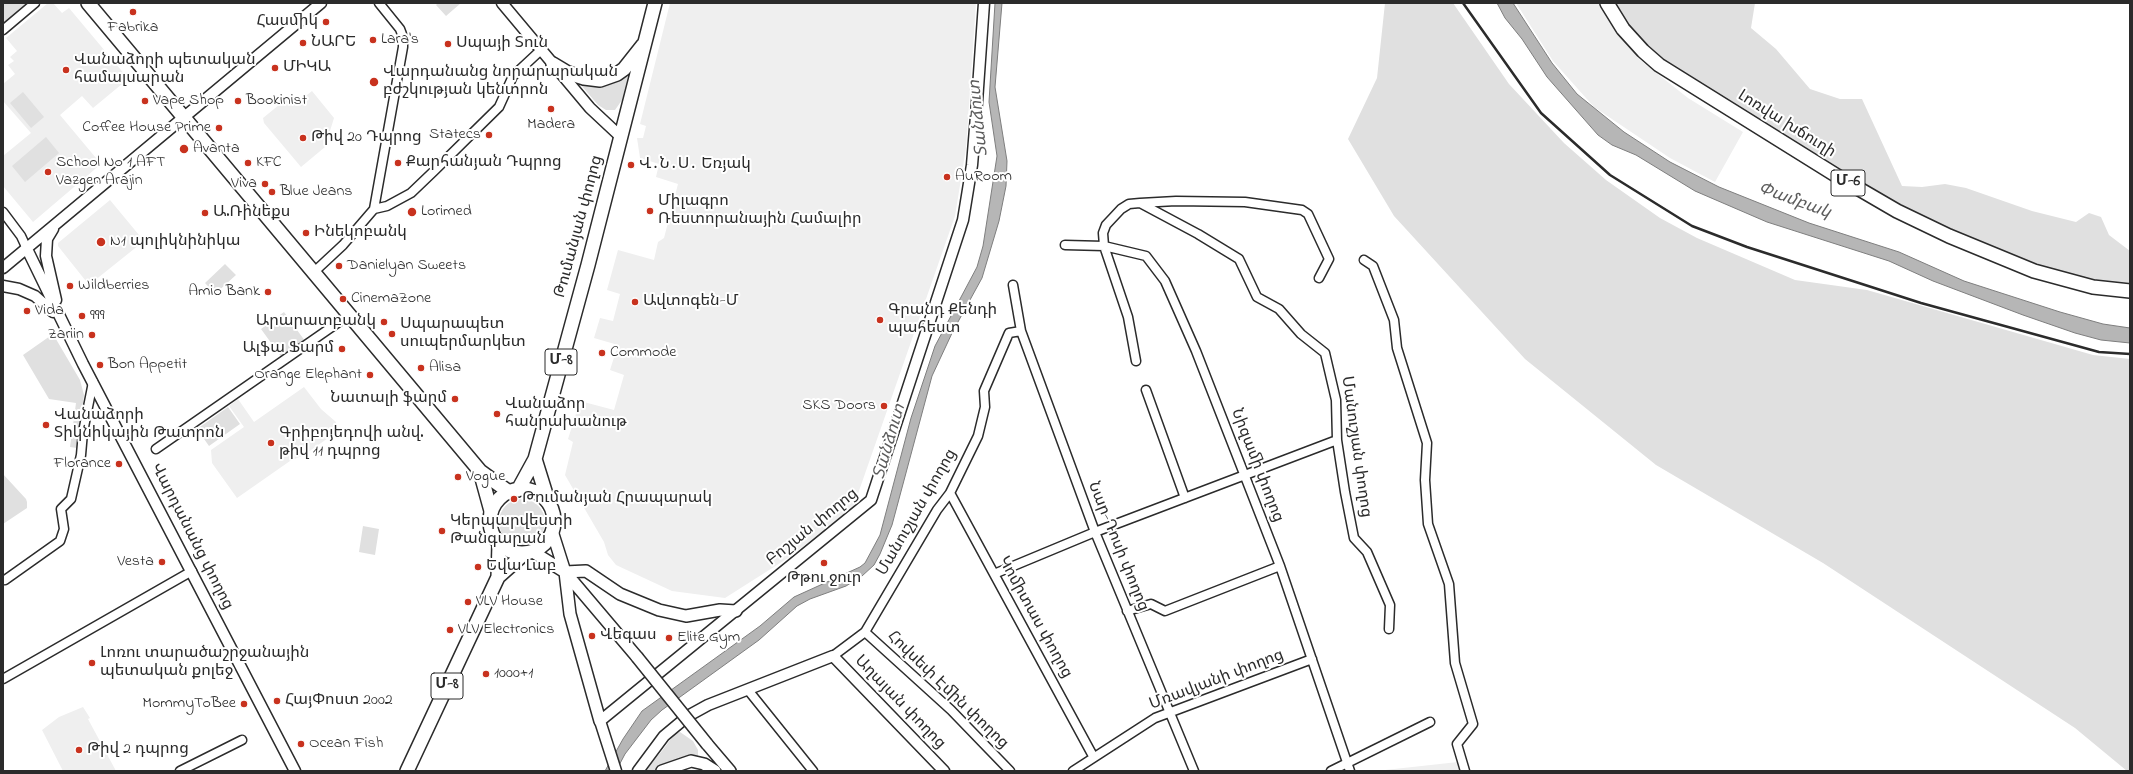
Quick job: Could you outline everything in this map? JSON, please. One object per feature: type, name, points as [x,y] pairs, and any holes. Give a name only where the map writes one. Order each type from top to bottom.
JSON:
[{"type":"main road","points":[[88,3],[480,472],[513,491],[536,493],[550,505]]},
{"type":"main road","name":"Թումանյան փողոց","points":[[535,459],[621,137],[655,3]]},
{"type":"main road","name":"Լոռվա խճուղի","points":[[1607,3],[1623,28],[1643,51],[1659,65],[1842,180],[1897,211],[1949,236],[2034,271],[2093,287],[2130,291]]},
{"type":"main road","points":[[553,64],[568,73],[584,78],[600,80],[608,78],[624,69],[646,40]]},
{"type":"main road","points":[[535,459],[553,514],[552,531],[565,572],[570,614],[600,721]]},
{"type":"main road","name":"Մ-8","points":[[513,491],[535,459]]},
{"type":"main road","points":[[480,472],[491,511],[491,529],[499,544],[511,552],[529,552],[565,572],[730,771]]},
{"type":"main road","points":[[491,511],[501,497],[513,491]]},
{"type":"main road","points":[[529,552],[547,541],[552,531]]},
{"type":"main road","name":"Մ-8","points":[[407,771],[498,577],[499,544]]},
{"type":"main road","name":"Մ-8","points":[[498,577],[529,552]]},
{"type":"main road","points":[[565,572],[586,571],[620,594],[659,610],[686,616],[720,610],[736,611]]},
{"type":"main road","points":[[662,771],[691,761],[704,764],[716,771]]},
{"type":"street","points":[[3,30],[35,3]]},
{"type":"street","points":[[3,268],[321,3]]},
{"type":"street","points":[[314,272],[343,245],[374,209],[403,47],[403,37],[400,29],[379,3]]},
{"type":"street","points":[[502,3],[590,108],[621,137]]},
{"type":"street","name":"Բոշյան փողոց","points":[[600,721],[871,500],[963,220],[976,116],[984,3]]},
{"type":"street","points":[[374,209],[387,206],[411,193],[425,180],[499,107],[513,76],[542,49]]},
{"type":"street","points":[[1136,361],[1128,316],[1104,246],[1103,233],[1112,217],[1129,204],[1176,201],[1245,202],[1302,210],[1308,214],[1329,259],[1319,278]]},
{"type":"street","name":"Մանուշյան փողոց","points":[[1140,203],[1198,234],[1239,259],[1257,297],[1279,309],[1301,334],[1325,353],[1336,400],[1337,440],[1354,538],[1367,552],[1390,605],[1389,629]]},
{"type":"street","name":"Վարդանանց փողոց","points":[[3,212],[21,236],[92,382],[192,571],[295,771]]},
{"type":"street","points":[[56,224],[47,239],[46,256],[61,320]]},
{"type":"street","name":"Նիզամի փողոց","points":[[1065,245],[1104,246],[1146,256],[1165,281],[1196,351],[1280,566],[1349,767]]},
{"type":"street","points":[[1364,260],[1373,266],[1394,320],[1396,348],[1427,443],[1425,480],[1428,524],[1449,584],[1455,663],[1473,724],[1457,744],[1465,771]]},
{"type":"street","points":[[1013,284],[1021,331]]},
{"type":"street","points":[[3,286],[19,289],[35,296],[45,303],[61,320]]},
{"type":"street","points":[[156,449],[349,315]]},
{"type":"street","name":"Մանուշյան փողոց","points":[[833,656],[865,632],[937,510],[950,493],[978,436],[985,407],[984,391],[1009,332],[1021,331]]},
{"type":"street","name":"Նար-Դոսի փողոց","points":[[1021,331],[1095,532],[1194,771]]},
{"type":"street","points":[[5,580],[60,541],[64,529],[61,509],[71,498],[81,455],[83,432],[92,382]]},
{"type":"street","points":[[1146,390],[1185,498]]},
{"type":"street","points":[[994,574],[1095,532],[1337,440]]},
{"type":"street","name":"Կոմիտաս փողոց","points":[[950,493],[1093,756]]},
{"type":"street","points":[[1127,611],[1151,604],[1165,611],[1280,566]]},
{"type":"street","points":[[3,680],[192,571]]},
{"type":"street","name":"Հովսեփ Էմին փողոց","points":[[865,632],[951,710],[1010,771]]},
{"type":"street","points":[[638,771],[654,748],[676,725],[708,706],[833,656]]},
{"type":"street","name":"Աղայան փողոց","points":[[833,656],[944,771]]},
{"type":"street","name":"Մռավյանի փողոց","points":[[1073,771],[1093,756],[1155,718],[1312,659]]},
{"type":"street","points":[[748,690],[813,771]]},
{"type":"street","points":[[600,721],[616,771]]},
{"type":"street","points":[[1331,771],[1349,767],[1430,722]]},
{"type":"street","points":[[180,771],[242,740]]},
{"type":"shaded area","points":[[3,3],[30,3],[3,26]]},
{"type":"shaded area","name":"Վանաձորի պետական համալսարան","points":[[48,3],[53,3],[62,13],[69,8],[126,76],[119,81],[122,84],[93,108],[82,96],[60,115],[101,164],[33,222],[3,186],[3,156],[31,133],[3,101],[3,84],[15,74],[8,65],[14,61],[10,57],[17,51],[6,38]]},
{"type":"shaded area","points":[[438,3],[461,3],[446,16],[436,5]]},
{"type":"shaded area","points":[[670,3],[976,3],[966,148],[955,216],[853,508],[788,558],[725,598],[672,591],[616,565],[608,555],[604,542],[565,475],[573,442],[568,439],[580,401],[614,410],[624,375],[610,370],[618,345],[594,338],[600,318],[613,321],[620,294],[607,290],[618,250],[654,260],[658,242],[664,238],[678,184],[656,177],[659,164],[640,158],[637,138],[643,138],[646,126],[640,124]]},
{"type":"shaded area","points":[[995,3],[1002,3],[995,87],[1007,161],[1006,186],[999,221],[982,278],[953,331],[932,376],[892,525],[880,554],[874,565],[862,576],[846,586],[810,599],[797,606],[759,640],[662,710],[651,720],[625,754],[616,771],[605,771],[623,739],[642,711],[760,626],[794,597],[860,567],[865,563],[880,535],[911,418],[935,346],[977,267],[983,246],[997,156],[989,102]]},
{"type":"shaded area","points":[[1385,3],[1453,3],[1509,84],[1564,143],[1606,180],[1660,218],[1697,238],[1795,280],[1867,290],[2093,355],[2130,359],[2130,771],[2127,771],[2075,728],[1823,563],[1656,465],[1525,359],[1394,216],[1348,139],[1377,78]]},
{"type":"shaded area","points":[[1497,3],[1513,3],[1552,63],[1577,94],[1624,132],[1670,162],[1719,187],[1809,223],[1899,252],[1964,281],[2060,312],[2103,324],[2130,328],[2130,343],[2101,340],[2075,333],[2023,315],[1933,281],[1889,261],[1767,222],[1695,191],[1636,155],[1612,145],[1598,135],[1547,77],[1522,39],[1505,18]]},
{"type":"shaded area","points":[[1516,3],[1598,3],[1640,60],[1688,98],[1743,132],[1715,182],[1670,158],[1594,107],[1553,61]]},
{"type":"shaded area","points":[[1616,3],[1755,3],[1751,28],[1776,49],[1810,89],[1840,99],[1862,99],[1902,186],[1922,187],[1945,184],[1966,188],[2032,211],[2076,222],[2089,213],[2101,217],[2109,235],[2130,251],[2130,287],[2094,284],[2039,268],[1901,209],[1674,69],[1648,48],[1630,26]]},
{"type":"shaded area","points":[[631,63],[622,100],[615,110],[606,110],[598,105],[575,78],[583,81]]},
{"type":"shaded area","name":"Թիվ 20 Դպրոց","points":[[312,91],[334,118],[325,147],[301,167],[264,123],[263,118],[290,96],[297,103]]},
{"type":"shaded area","points":[[23,92],[44,117],[31,128],[10,103]]},
{"type":"shaded area","points":[[46,137],[59,153],[25,182],[12,166]]},
{"type":"shaded area","name":"N1 պոլիկնինիկա","points":[[110,200],[144,241],[89,285],[58,246],[58,243]]},
{"type":"shaded area","points":[[225,264],[236,275],[215,294],[205,283]]},
{"type":"shaded area","points":[[284,312],[305,341],[282,358],[261,329]]},
{"type":"shaded area","points":[[53,334],[80,380],[84,395],[77,448],[70,447],[76,403],[49,399],[23,355]]},
{"type":"shaded area","name":"Գրիբոյեդովի անվ. թիվ 11 դպրոց","points":[[304,387],[321,409],[336,422],[331,436],[304,455],[290,461],[237,498],[212,463],[211,450],[244,427],[229,406],[238,399],[254,422]]},
{"type":"shaded area","points":[[228,407],[240,424],[209,446],[197,429]]},
{"type":"shaded area","points":[[3,474],[26,499],[27,508],[3,524]]},
{"type":"shaded area","points":[[522,499],[535,503],[541,509],[545,522],[541,535],[535,541],[522,545],[509,541],[503,535],[499,522],[503,509],[509,503]]},
{"type":"shaded area","points":[[363,526],[379,529],[375,555],[359,552]]},
{"type":"shaded area","name":"Թիվ 2 դպրոց","points":[[83,707],[116,771],[63,771],[42,730],[59,717]]},
{"type":"shaded area","points":[[680,732],[693,741],[698,750],[698,757],[682,758],[653,771],[644,771],[662,751],[675,733]]},
{"type":"shaded area","points":[[1458,762],[1460,771],[1385,770]]},
{"type":"railway","points":[[1463,3],[1541,113],[1610,175],[1692,226],[1747,247],[1921,303],[2099,352],[2130,354]]},
{"type":"place","name":"Fabrika","points":[[133,12]]},
{"type":"place","name":"Հասմիկ","points":[[326,22]]},
{"type":"place","name":"Lara's","points":[[373,40]]},
{"type":"place","name":"ՆԱՐԵ","points":[[303,43]]},
{"type":"place","name":"Սպայի Տուն","points":[[448,44]]},
{"type":"place","name":"ՄԻԿԱ","points":[[275,68]]},
{"type":"place","name":"Վանաձորի պետական համալսարան","points":[[66,70]]},
{"type":"place","name":"Վարդանանց նորարարական բժշկության կենտրոն","points":[[374,82]]},
{"type":"place","name":"Vape Shop","points":[[145,101]]},
{"type":"place","name":"Bookinist","points":[[238,101]]},
{"type":"place","name":"Madera","points":[[551,109]]},
{"type":"place","name":"Coffee House Prime","points":[[219,128]]},
{"type":"place","name":"Statecs","points":[[489,135]]},
{"type":"place","name":"Թիվ 20 Դպրոց","points":[[303,138]]},
{"type":"place","name":"Avanta","points":[[184,149]]},
{"type":"place","name":"KFC","points":[[248,163]]},
{"type":"place","name":"Քարհանյան Դպրոց","points":[[398,163]]},
{"type":"place","name":"Վ․Ն․Ս․ Եռյակ","points":[[631,165]]},
{"type":"place","name":"School No 1 AFT Vazgen Arajin","points":[[48,172]]},
{"type":"place","name":"AuRoom","points":[[947,177]]},
{"type":"place","name":"Viva","points":[[265,184]]},
{"type":"place","name":"Blue Jeans","points":[[272,192]]},
{"type":"place","name":"Միլագրո Ռեստորանային Համալիր","points":[[650,211]]},
{"type":"place","name":"Lorimed","points":[[412,212]]},
{"type":"place","name":"Ա.Ռինեքս","points":[[205,213]]},
{"type":"place","name":"Ինեկոբանկ","points":[[306,233]]},
{"type":"place","name":"N1 պոլիկնինիկա","points":[[101,242]]},
{"type":"place","name":"Danielyan Sweets","points":[[339,266]]},
{"type":"place","name":"Wildberries","points":[[70,286]]},
{"type":"place","name":"Amio Bank","points":[[268,292]]},
{"type":"place","name":"CinemaZone","points":[[343,299]]},
{"type":"place","name":"Ավտոգեն-Մ","points":[[635,302]]},
{"type":"place","name":"Vida","points":[[27,311]]},
{"type":"place","name":"999","points":[[82,316]]},
{"type":"place","name":"Գրանդ Քենդի պահեստ","points":[[880,320]]},
{"type":"place","name":"Արարատբանկ","points":[[384,322]]},
{"type":"place","name":"Սպարապետ սուպերմարկետ","points":[[392,334]]},
{"type":"place","name":"Zariin","points":[[92,335]]},
{"type":"place","name":"Ալֆա Ֆարմ","points":[[342,349]]},
{"type":"place","name":"Commode","points":[[602,353]]},
{"type":"place","name":"Bon Appetit","points":[[100,365]]},
{"type":"place","name":"Alisa","points":[[421,368]]},
{"type":"place","name":"Orange Elephant","points":[[370,375]]},
{"type":"place","name":"Նատալի ֆարմ","points":[[455,399]]},
{"type":"place","name":"SKS Doors","points":[[884,406]]},
{"type":"place","name":"Վանաձոր հանրախանութ","points":[[497,414]]},
{"type":"place","name":"Վանաձորի Տիկնիկային Թատրոն","points":[[46,425]]},
{"type":"place","name":"Գրիբոյեդովի անվ. թիվ 11 դպրոց","points":[[271,443]]},
{"type":"place","name":"Florance","points":[[119,464]]},
{"type":"place","name":"Vogue","points":[[458,477]]},
{"type":"place","name":"Թումանյան Հրապարակ","points":[[514,499]]},
{"type":"place","name":"Կերպարվեստի Թանգարան","points":[[442,531]]},
{"type":"place","name":"Vesta","points":[[162,562]]},
{"type":"place","name":"Թթու ջուր","points":[[824,563]]},
{"type":"place","name":"Եվա Լաբ","points":[[478,567]]},
{"type":"place","name":"VLV House","points":[[468,602]]},
{"type":"place","name":"VLV Electronics","points":[[450,630]]},
{"type":"place","name":"Վեգաս","points":[[592,636]]},
{"type":"place","name":"Elite Gym","points":[[669,638]]},
{"type":"place","name":"Լոռու տարածաշրջանային պետական քոլեջ","points":[[92,663]]},
{"type":"place","name":"1000+1","points":[[486,674]]},
{"type":"place","name":"ՀայՓոստ 2002","points":[[277,701]]},
{"type":"place","name":"MommyToBee","points":[[244,704]]},
{"type":"place","name":"Ocean Fish","points":[[301,744]]},
{"type":"place","name":"Թիվ 2 դպրոց","points":[[79,750]]},
{"type":"water label","name":"Տանձուտ","points":[[980,118]]},
{"type":"water label","name":"Փամբակ","points":[[1794,202]]},
{"type":"water label","name":"Տանձուտ","points":[[891,442]]}]
